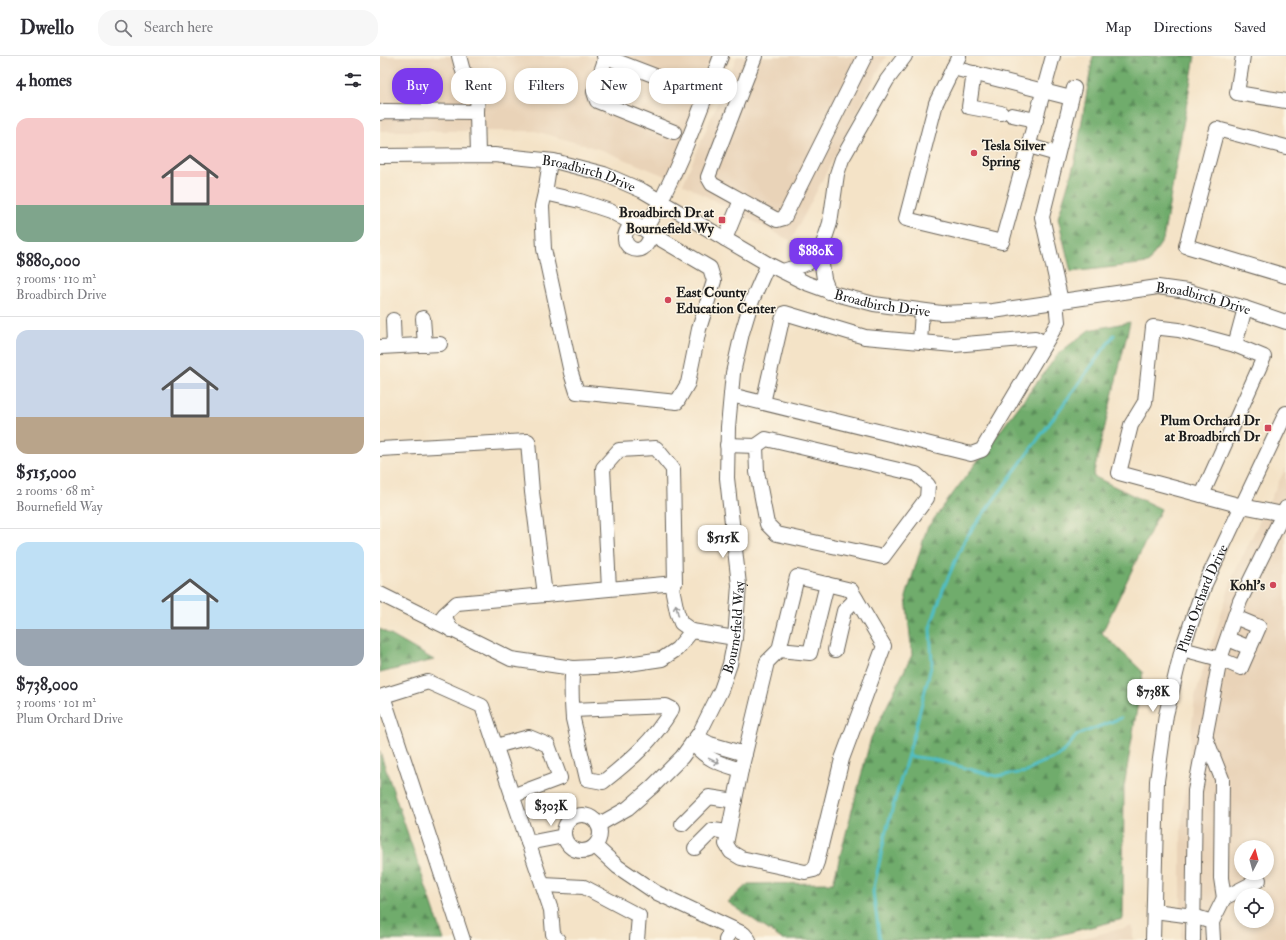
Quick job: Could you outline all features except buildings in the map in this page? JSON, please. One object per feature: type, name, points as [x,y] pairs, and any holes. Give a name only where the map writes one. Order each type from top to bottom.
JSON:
[{"type":"street","points":[[459,56],[463,71],[470,77],[478,90],[478,155]]},
{"type":"street","points":[[716,68],[721,56]]},
{"type":"street","points":[[755,56],[708,177],[712,184],[777,220],[784,218],[865,56]]},
{"type":"street","points":[[829,292],[824,279],[822,244],[833,210],[837,174],[842,158],[887,80],[905,56]]},
{"type":"street","points":[[731,395],[971,454],[982,450],[1058,322],[1058,302],[1042,217],[1072,93],[1044,91],[974,74],[956,62],[936,103],[906,219],[1002,242],[1029,146],[1044,91],[1053,56]]},
{"type":"street","points":[[1243,56],[1238,93],[1286,101]]},
{"type":"street","points":[[649,74],[605,57],[594,92],[597,101],[674,132]]},
{"type":"street","points":[[974,74],[969,107],[1036,120]]},
{"type":"street","points":[[632,223],[625,237],[626,244],[632,249],[643,249],[646,246],[648,232],[701,104]]},
{"type":"street","points":[[380,113],[384,111],[477,112]]},
{"type":"street","points":[[1286,147],[1217,129],[1186,246],[1286,276]]},
{"type":"street","points":[[1029,146],[1058,154]]},
{"type":"street","name":"Broadbirch Drive","points":[[380,156],[494,155],[550,161],[604,174],[643,191],[783,272],[829,292],[874,304],[941,313],[993,311],[1158,287],[1187,291],[1286,322]]},
{"type":"street","points":[[546,193],[610,211],[710,268],[714,282],[699,329],[688,383],[677,402],[577,392],[571,373],[544,249],[542,206],[546,193],[550,161]]},
{"type":"street","points":[[725,239],[741,200]]},
{"type":"street","points":[[783,272],[808,263],[822,244]]},
{"type":"street","name":"Bournefield Way","points":[[598,825],[628,808],[652,787],[682,757],[700,732],[721,690],[730,664],[735,638],[739,585],[727,478],[728,427],[733,373],[742,333],[751,304],[768,264]]},
{"type":"street","points":[[1235,345],[1245,308]]},
{"type":"street","points":[[920,342],[922,311]]},
{"type":"street","points":[[763,403],[782,320],[785,313],[865,337],[954,345],[1035,338],[1045,343]]},
{"type":"street","name":"Broadbirch Drive","points":[[1268,316],[1286,317]]},
{"type":"street","points":[[423,318],[425,344]]},
{"type":"street","points":[[393,320],[387,346],[440,344]]},
{"type":"street","points":[[1193,940],[1195,791],[1220,660],[1240,601],[1284,511],[1242,506],[1119,473],[1131,425],[1144,402],[1153,327],[1179,330],[1235,345],[1264,357],[1202,495]]},
{"type":"street","name":"Plum Orchard Drive","points":[[1153,940],[1157,781],[1166,715],[1182,649],[1205,584],[1285,418]]},
{"type":"street","points":[[727,445],[756,446],[766,439],[916,474],[928,485],[927,498],[883,557],[777,534],[767,524],[757,472],[756,446]]},
{"type":"street","points":[[380,449],[528,441],[532,492],[545,595]]},
{"type":"street","points":[[451,630],[444,615],[457,602],[545,595],[675,583],[673,469],[656,448],[619,450],[603,468],[609,589]]},
{"type":"street","points":[[797,577],[851,590],[856,599],[884,646],[842,759],[814,870],[805,872],[741,858],[731,852],[726,844],[728,832],[767,662],[779,650],[797,577]]},
{"type":"street","points":[[671,583],[677,612],[681,623],[692,631],[735,638]]},
{"type":"street","points":[[779,650],[810,653],[827,584]]},
{"type":"street","points":[[380,594],[511,659],[573,668],[615,666],[662,659],[676,649],[692,631]]},
{"type":"street","points":[[835,650],[844,611],[856,599]]},
{"type":"street","points":[[1182,649],[1241,668],[1259,627],[1235,616]]},
{"type":"street","points":[[1228,639],[1250,648]]},
{"type":"street","points":[[573,668],[571,680],[573,719],[587,779],[603,782],[632,759],[661,727],[672,709],[666,706],[573,710]]},
{"type":"street","points":[[463,940],[383,696],[428,682],[482,706],[551,910],[553,934],[558,940]]},
{"type":"street","points":[[1205,735],[1222,779],[1221,878],[1224,898],[1212,922],[1213,940]]},
{"type":"street","points":[[496,746],[529,737],[548,745],[560,778],[512,796]]},
{"type":"street","points":[[694,740],[745,754]]},
{"type":"street","points":[[694,740],[702,754],[714,762],[741,770]]},
{"type":"street","points":[[682,824],[709,797],[735,801]]},
{"type":"street","points":[[579,815],[590,817],[598,825],[600,836],[595,846],[584,851],[574,849],[566,841],[564,836],[566,824],[574,817],[579,815]]},
{"type":"street","points":[[695,848],[713,830],[728,832]]},
{"type":"street","points":[[528,843],[564,836]]},
{"type":"street","points":[[595,846],[618,867],[655,892],[729,934],[744,934],[749,940]]},
{"type":"street","points":[[1224,898],[1259,880]]},
{"type":"street","points":[[543,885],[584,887],[639,916],[637,940]]},
{"type":"street","points":[[1154,911],[1193,916],[1212,922]]},
{"type":"shaded area","points":[[380,56],[731,56],[726,68],[649,68],[649,104],[712,104],[680,182],[602,150],[535,131],[380,131]]},
{"type":"shaded area","points":[[737,56],[886,56],[791,241],[683,184],[717,104],[737,104],[737,68],[732,68]]},
{"type":"shaded area","points":[[1286,467],[1286,940],[1181,940],[1181,832],[1195,696],[1233,576]]},
{"type":"shaded area","points":[[1133,926],[1133,940],[1074,940],[1078,939]]},
{"type":"green space","points":[[1093,56],[1195,56],[1163,240],[1148,263],[1071,272],[1058,218],[1075,161]]},
{"type":"green space","points":[[1130,322],[1093,476],[1161,509],[1102,633],[1143,672],[1124,787],[1123,919],[1039,940],[783,940],[728,902],[748,884],[833,883],[871,738],[912,655],[906,597],[927,528],[1059,353],[1089,330]]},
{"type":"green space","points":[[380,629],[434,660],[380,673]]},
{"type":"green space","points":[[380,752],[444,940],[380,940]]},
{"type":"waterway","points":[[880,940],[873,892],[886,831],[914,734],[932,663],[930,628],[943,589],[965,539],[1114,335]]},
{"type":"waterway","points":[[908,756],[931,759],[996,776],[1027,772],[1034,766],[1058,756],[1066,749],[1077,735],[1121,718]]},
{"type":"place","name":"Tesla Silver Spring","points":[[974,153]]},
{"type":"place","name":"Broadbirch Dr at Bournefield Wy","points":[[722,220]]},
{"type":"place","name":"East County Education Center","points":[[668,300]]},
{"type":"place","name":"Plum Orchard Dr at Broadbirch Dr","points":[[1268,428]]},
{"type":"place","name":"Kohl's","points":[[1273,585]]}]
